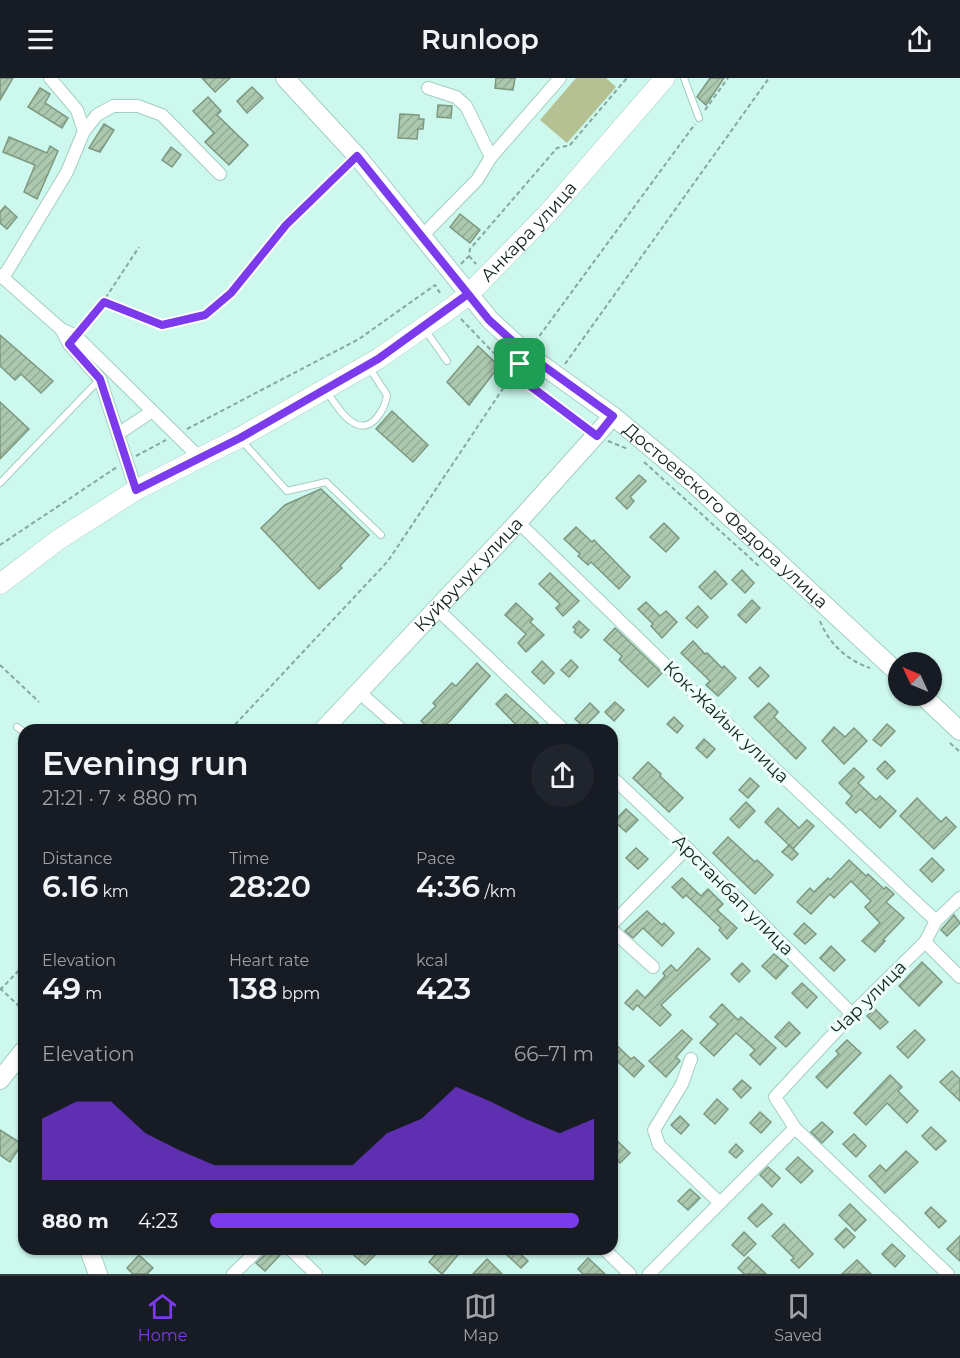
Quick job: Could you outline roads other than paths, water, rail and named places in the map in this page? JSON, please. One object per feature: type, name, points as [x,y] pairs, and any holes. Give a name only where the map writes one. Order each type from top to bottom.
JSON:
[{"type":"main road","name":"Анкара улица","points":[[0,584],[58,540],[136,490],[240,438],[372,362],[468,294],[549,212],[665,78]]},
{"type":"street","points":[[50,78],[77,110],[84,131]]},
{"type":"street","name":"Достоевского Федора улица","points":[[285,78],[357,156],[489,320],[527,354],[613,416],[691,481],[888,673]]},
{"type":"street","points":[[422,236],[477,180],[491,157],[560,78]]},
{"type":"street","points":[[428,88],[456,97],[466,106],[491,157]]},
{"type":"street","points":[[200,458],[76,336],[61,329],[2,277],[67,172],[84,131],[97,115],[113,106],[138,106],[162,115],[220,174]]},
{"type":"street","points":[[61,329],[69,344],[100,379],[136,490]]},
{"type":"street","points":[[118,434],[151,412]]},
{"type":"street","name":"Куйручук улица","points":[[329,724],[518,522],[613,416]]},
{"type":"street","name":"Кок-Жайык улица","points":[[518,522],[684,683],[936,921]]},
{"type":"street","points":[[436,608],[558,724]]},
{"type":"street","points":[[359,692],[395,724]]},
{"type":"street","points":[[934,706],[960,731]]},
{"type":"street","name":"Арстанбап улица","points":[[618,783],[687,848],[852,1014]]},
{"type":"street","points":[[618,918],[687,848]]},
{"type":"street","name":"Чар улица","points":[[795,1128],[775,1097],[852,1014],[925,942],[936,921],[960,898]]},
{"type":"street","points":[[618,935],[653,967]]},
{"type":"street","points":[[925,942],[960,977]]},
{"type":"street","points":[[692,1059],[682,1084],[654,1130],[659,1145],[720,1203]]},
{"type":"street","points":[[0,1080],[18,1063]]},
{"type":"street","points":[[649,1274],[795,1128],[948,1274]]},
{"type":"street","points":[[91,1255],[98,1274]]},
{"type":"street","points":[[233,1274],[253,1255]]},
{"type":"street","points":[[296,1255],[316,1274]]},
{"type":"street","points":[[609,1255],[630,1274]]},
{"type":"lane","points":[[684,78],[699,118]]},
{"type":"lane","points":[[423,328],[447,361]]},
{"type":"lane","points":[[325,389],[337,406],[356,424],[365,425],[375,419],[385,408],[387,395],[372,372],[372,362]]},
{"type":"lane","points":[[0,483],[100,379]]},
{"type":"lane","points":[[240,438],[287,491],[326,482],[381,535]]}]
